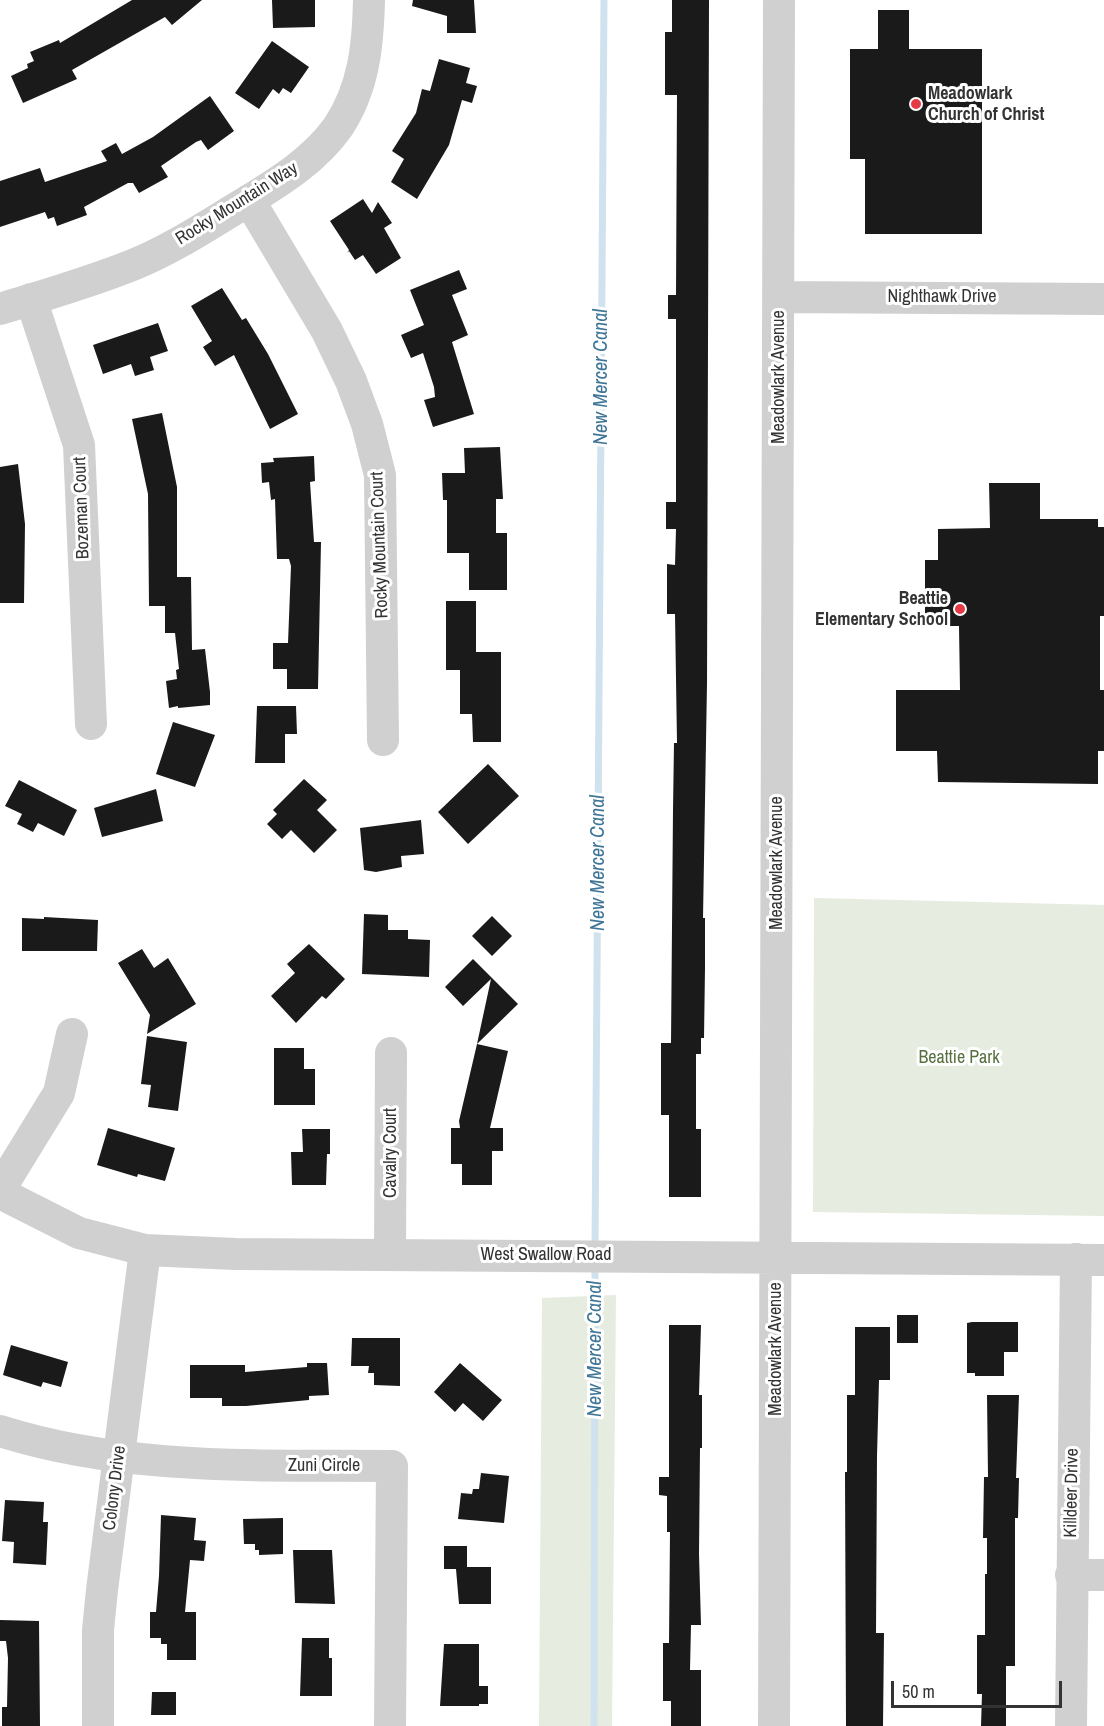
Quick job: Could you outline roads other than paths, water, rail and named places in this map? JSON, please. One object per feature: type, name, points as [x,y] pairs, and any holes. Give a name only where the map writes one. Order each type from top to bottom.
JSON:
[{"type":"street","name":"Rocky Mountain Way","points":[[0,309],[137,264],[197,232],[282,180],[316,152],[338,126],[361,78],[368,47],[369,0]]},
{"type":"street","name":"Meadowlark Avenue","points":[[774,1726],[780,297],[779,0]]},
{"type":"street","name":"Rocky Mountain Court","points":[[249,200],[327,332],[351,381],[367,424],[380,475],[384,740]]},
{"type":"street","name":"Nighthawk Drive","points":[[780,297],[1104,299]]},
{"type":"street","name":"Bozeman Court","points":[[31,299],[80,445],[91,724]]},
{"type":"street","points":[[0,1191],[59,1093],[72,1034]]},
{"type":"street","name":"Cavalry Court","points":[[390,1253],[391,1053]]},
{"type":"street","name":"West Swallow Road","points":[[0,1191],[80,1233],[145,1250],[236,1254],[390,1253],[1090,1259]]},
{"type":"street","name":"Colony Drive","points":[[98,1726],[98,1630],[145,1250]]},
{"type":"street","name":"Killdeer Drive","points":[[1071,1726],[1071,1575],[1090,1259]]},
{"type":"street","name":"Zuni Circle","points":[[0,1431],[26,1440],[119,1456],[198,1465],[392,1466],[390,1726]]},
{"type":"street","points":[[1071,1575],[1104,1575]]},
{"type":"waterway","name":"New Mercer Canal","points":[[595,1248],[604,0]]},
{"type":"waterway","name":"New Mercer Canal","points":[[594,1726],[595,1266]]},
{"type":"place","name":"Meadowlark Church of Christ","points":[[916,104]]},
{"type":"place","name":"Beattie Elementary School","points":[[960,609]]},
{"type":"park label","name":"Beattie Park","points":[[959,1058]]}]
